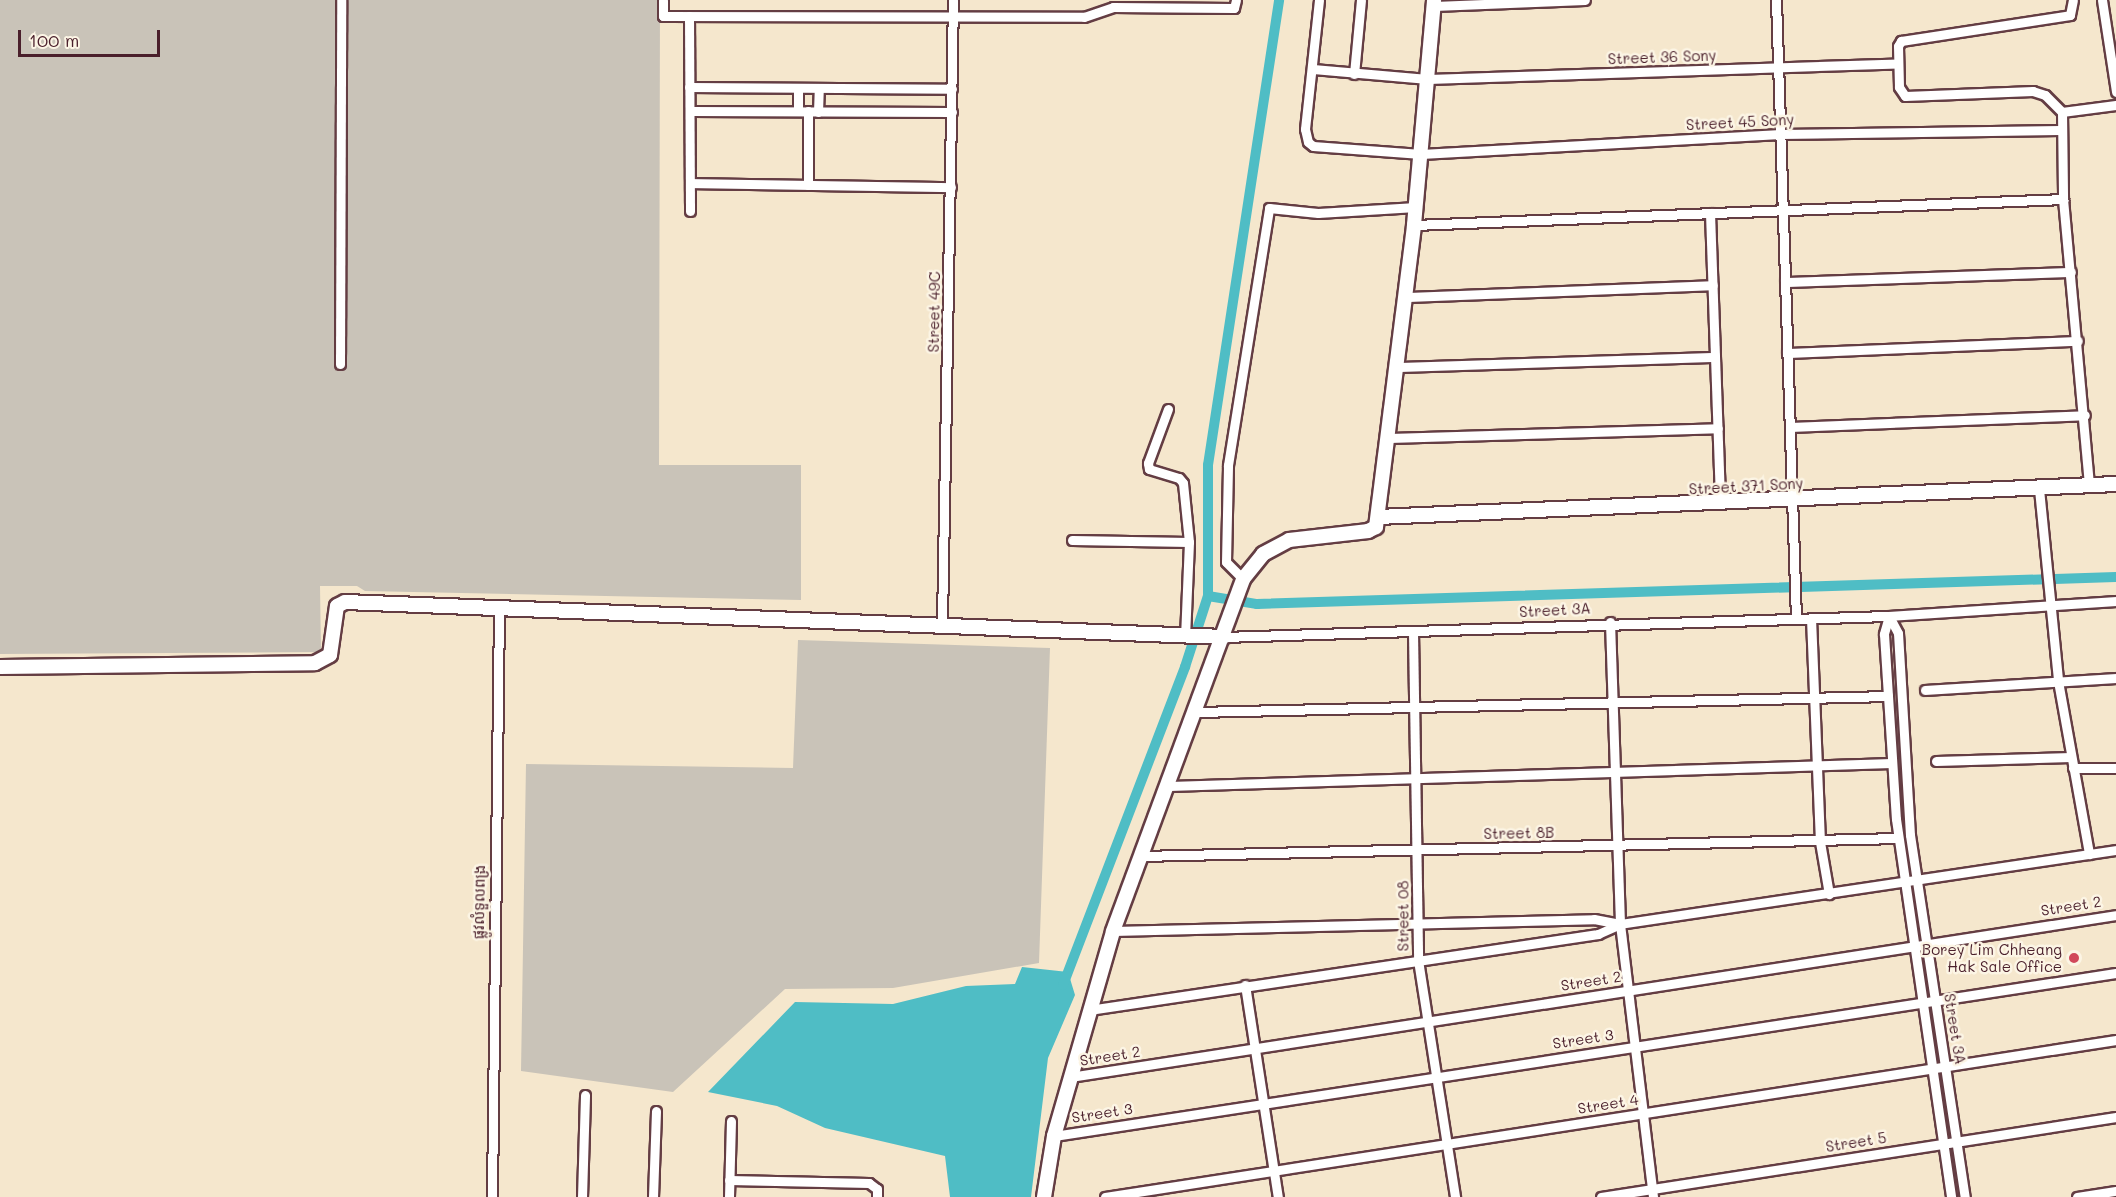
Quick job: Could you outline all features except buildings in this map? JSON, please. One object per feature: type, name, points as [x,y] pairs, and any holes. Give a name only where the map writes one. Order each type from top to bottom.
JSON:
[{"type":"street","points":[[340,0],[340,364]]},
{"type":"street","points":[[663,0],[663,16],[953,17],[1084,17],[1113,7],[1234,8],[1236,0]]},
{"type":"street","name":"Street 49C","points":[[942,623],[953,0]]},
{"type":"street","points":[[1313,69],[1319,0]]},
{"type":"street","points":[[1354,74],[1361,0]]},
{"type":"street","points":[[1044,1197],[1054,1136],[1113,931],[1169,786],[1243,579],[1255,562],[1273,547],[1289,540],[1368,531],[1376,527],[1389,438],[1416,207],[1434,3],[1585,0]]},
{"type":"street","points":[[1776,0],[1796,618]]},
{"type":"street","points":[[2062,112],[2045,95],[2033,91],[1905,96],[1899,87],[1898,63],[1901,41],[2070,15],[2073,0]]},
{"type":"street","points":[[2102,0],[2116,92]]},
{"type":"street","points":[[689,16],[690,211]]},
{"type":"street","name":"Street 36 Sony","points":[[1313,69],[1428,79],[1898,63]]},
{"type":"street","name":"Street 45 Sony","points":[[1313,69],[1305,129],[1308,142],[1313,146],[1421,154],[1780,134],[2060,130]]},
{"type":"street","points":[[689,87],[952,89]]},
{"type":"street","points":[[798,88],[803,111],[808,185]]},
{"type":"street","points":[[818,112],[819,88]]},
{"type":"street","points":[[2062,112],[2116,105]]},
{"type":"street","points":[[690,111],[952,112]]},
{"type":"street","points":[[2062,112],[2060,130],[2063,199],[2085,415],[2089,485]]},
{"type":"street","points":[[690,183],[951,187]]},
{"type":"street","points":[[1414,225],[2063,199]]},
{"type":"street","points":[[1243,579],[1226,562],[1228,465],[1269,208],[1318,213],[1416,207]]},
{"type":"street","points":[[1710,213],[1720,504]]},
{"type":"street","points":[[1785,282],[2071,272]]},
{"type":"street","points":[[1406,297],[1713,285]]},
{"type":"street","points":[[1787,353],[2078,341]]},
{"type":"street","points":[[1396,367],[1715,357]]},
{"type":"street","points":[[1168,409],[1148,463],[1149,469],[1179,478],[1183,483],[1189,542],[1192,637]]},
{"type":"street","points":[[1790,427],[2085,415]]},
{"type":"street","points":[[1389,438],[1718,428]]},
{"type":"street","name":"Street 371 Sony","points":[[1378,517],[1792,501],[2116,484]]},
{"type":"street","points":[[2039,489],[2058,681],[2089,854]]},
{"type":"street","points":[[1072,540],[1189,542]]},
{"type":"street","name":"Street 3A","points":[[1223,637],[1413,632],[1610,622],[1889,616],[2050,603],[2116,601]]},
{"type":"street","points":[[0,667],[307,664],[330,655],[337,606],[342,602],[942,623],[1223,637]]},
{"type":"street","name":"ផ្លូវលំទួលពង្រ","points":[[492,1197],[499,607]]},
{"type":"street","name":"Street 3A","points":[[1889,616],[1884,634],[1898,838],[1945,1144],[1951,1197]]},
{"type":"street","name":"Street 3A","points":[[1889,616],[1898,633],[1909,819],[1965,1197]]},
{"type":"street","points":[[1811,618],[1820,842],[1829,894]]},
{"type":"street","points":[[1610,622],[1616,847],[1625,991],[1653,1193]]},
{"type":"street","name":"Street 08","points":[[1413,632],[1418,960],[1455,1197]]},
{"type":"street","points":[[1925,690],[2116,678]]},
{"type":"street","points":[[1196,712],[1814,697],[1888,700],[1902,704]]},
{"type":"street","points":[[1936,760],[2071,757]]},
{"type":"street","points":[[1169,786],[1417,777],[1615,774],[1892,763]]},
{"type":"street","points":[[2073,768],[2116,768]]},
{"type":"street","points":[[1893,775],[1906,773]]},
{"type":"street","points":[[1896,819],[1909,819]]},
{"type":"street","name":"Street 8B","points":[[1141,856],[1616,847],[1898,838]]},
{"type":"street","points":[[1089,1010],[1598,934],[1620,924],[2116,850]]},
{"type":"street","name":"Street 2","points":[[1070,1077],[2116,915]]},
{"type":"street","points":[[1113,931],[1594,920],[1620,924]]},
{"type":"street","name":"Street 3","points":[[1054,1136],[2116,973]]},
{"type":"street","points":[[1245,985],[1278,1197]]},
{"type":"street","name":"Street 4","points":[[1105,1197],[2116,1040]]},
{"type":"street","points":[[582,1197],[585,1095]]},
{"type":"street","points":[[653,1197],[656,1111]]},
{"type":"street","name":"Street 5","points":[[1601,1197],[1653,1193],[2116,1117]]},
{"type":"street","points":[[729,1197],[730,1121]]},
{"type":"street","points":[[729,1180],[870,1183],[877,1189],[877,1197]]},
{"type":"street","points":[[2077,1197],[2116,1191]]},
{"type":"shaded area","points":[[0,0],[660,0],[659,465],[801,465],[801,600],[365,591],[357,586],[320,586],[321,652],[0,654]]},
{"type":"shaded area","points":[[798,640],[1050,648],[1039,963],[893,988],[785,989],[673,1092],[521,1071],[526,764],[793,768]]},
{"type":"water","points":[[1022,967],[1068,972],[1075,995],[1048,1058],[1031,1197],[950,1197],[945,1156],[825,1128],[777,1106],[708,1092],[795,1002],[893,1004],[966,986],[1015,984]]},
{"type":"waterway","points":[[1063,985],[1185,667],[1208,596],[1208,465],[1279,0]]},
{"type":"waterway","points":[[1208,596],[1257,604],[2116,577]]},
{"type":"place","name":"Borey Lim Chheang Hak Sale Office","points":[[2074,958]]}]
